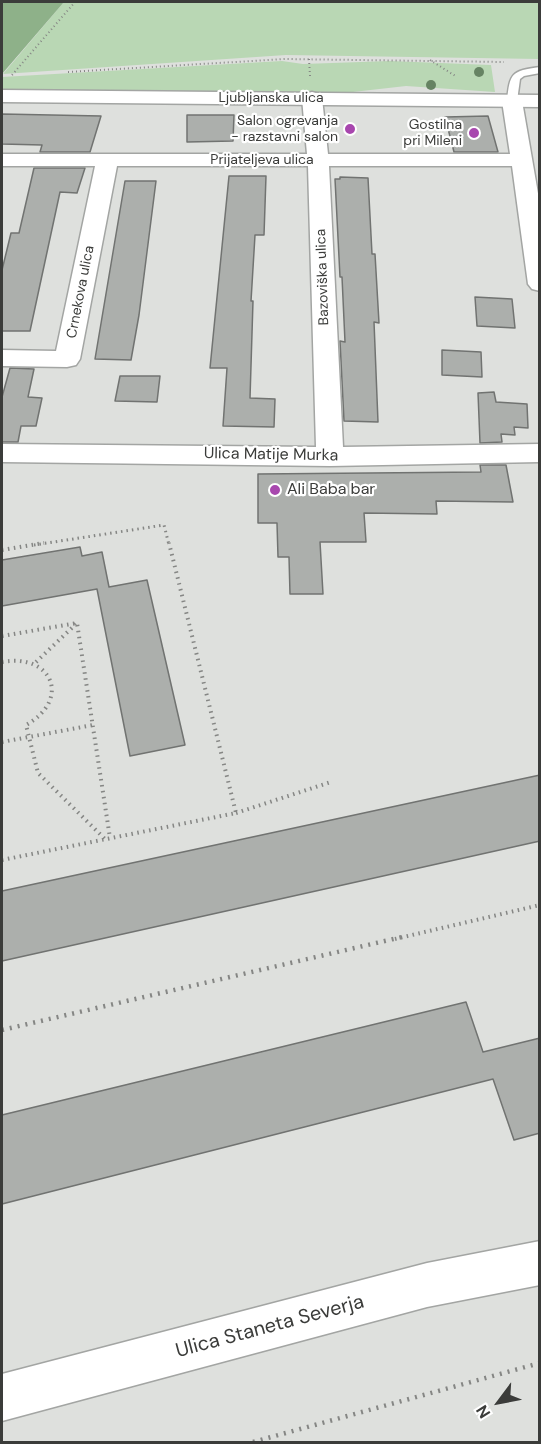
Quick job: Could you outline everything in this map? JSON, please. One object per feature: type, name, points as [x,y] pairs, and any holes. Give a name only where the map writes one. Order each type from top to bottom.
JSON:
[{"type":"street","name":"Ljubljanska ulica","points":[[2,96],[529,99]]},
{"type":"street","name":"Bazoviška ulica","points":[[312,98],[318,159],[330,457]]},
{"type":"street","points":[[529,99],[522,160],[540,284]]},
{"type":"street","name":"Prijateljeva ulica","points":[[4,166],[107,161],[522,160]]},
{"type":"street","name":"Crnekova ulica","points":[[2,358],[67,359],[107,161]]},
{"type":"street","name":"Ulica Matije Murka","points":[[2,453],[330,457],[540,453]]},
{"type":"street","name":"Ulica Staneta Severja","points":[[2,1398],[427,1285],[540,1263]]},
{"type":"lane","points":[[529,99],[515,78],[522,73],[540,70]]},
{"type":"path","points":[[23,75],[12,75],[75,2]]},
{"type":"path","points":[[59,72],[285,59],[500,62]]},
{"type":"path","points":[[2,550],[164,525],[236,813]]},
{"type":"path","points":[[77,623],[108,839]]},
{"type":"path","points":[[2,636],[77,623]]},
{"type":"path","points":[[36,662],[77,623]]},
{"type":"path","points":[[2,662],[25,660],[36,662],[48,674],[53,688],[50,704],[42,716],[26,725],[38,773],[108,839]]},
{"type":"path","points":[[2,742],[93,725]]},
{"type":"path","points":[[2,860],[236,813],[331,782]]},
{"type":"path","points":[[2,1030],[540,905]]},
{"type":"path","points":[[253,1443],[540,1363]]},
{"type":"green space","points":[[2,2],[64,2],[2,74]]},
{"type":"green space","points":[[64,2],[539,2],[539,59],[286,55],[3,74]]},
{"type":"green space","points":[[282,61],[303,64],[390,61],[491,65],[495,92],[406,86],[335,94],[2,91],[2,77]]},
{"type":"building","points":[[2,114],[101,116],[90,152],[40,152],[42,145],[2,144]]},
{"type":"building","points":[[187,115],[234,115],[233,141],[187,142]]},
{"type":"building","name":"Gostilna pri Mileni","points":[[488,116],[498,152],[454,152],[445,117]]},
{"type":"building","points":[[34,168],[85,168],[77,193],[60,192],[30,331],[2,331],[2,270],[11,233],[19,233]]},
{"type":"building","points":[[229,176],[266,176],[264,235],[255,235],[251,301],[253,301],[250,398],[275,399],[274,427],[223,426],[227,368],[210,368]]},
{"type":"building","points":[[340,177],[368,178],[379,323],[374,322],[378,422],[344,421],[340,341],[345,342],[335,179],[340,179]]},
{"type":"building","points":[[125,181],[156,181],[139,315],[131,360],[95,359]]},
{"type":"building","points":[[475,297],[512,299],[515,328],[477,326]]},
{"type":"building","points":[[442,350],[481,352],[482,377],[442,375]]},
{"type":"building","points":[[10,368],[34,369],[28,397],[42,398],[36,426],[21,426],[18,442],[2,442],[2,397]]},
{"type":"building","points":[[120,376],[160,376],[157,402],[115,401]]},
{"type":"building","points":[[494,392],[496,402],[527,404],[528,428],[514,427],[515,435],[501,434],[502,442],[480,443],[478,393]]},
{"type":"building","points":[[480,465],[506,465],[513,502],[436,501],[437,514],[364,513],[366,542],[320,542],[323,594],[290,594],[289,557],[278,557],[277,523],[258,523],[258,474],[481,472]]},
{"type":"building","points":[[80,547],[82,556],[102,552],[109,587],[147,580],[185,745],[130,756],[97,589],[2,606],[2,560]]},
{"type":"building","points":[[540,775],[540,841],[2,961],[2,891]]},
{"type":"building","points":[[466,1002],[483,1052],[540,1038],[540,1133],[514,1140],[493,1079],[2,1204],[2,1115]]},
{"type":"place","name":"Salon ogrevanja - razstavni salon","points":[[350,129]]},
{"type":"place","name":"Gostilna pri Mileni","points":[[474,133]]},
{"type":"place","name":"Ali Baba bar","points":[[275,490]]}]
